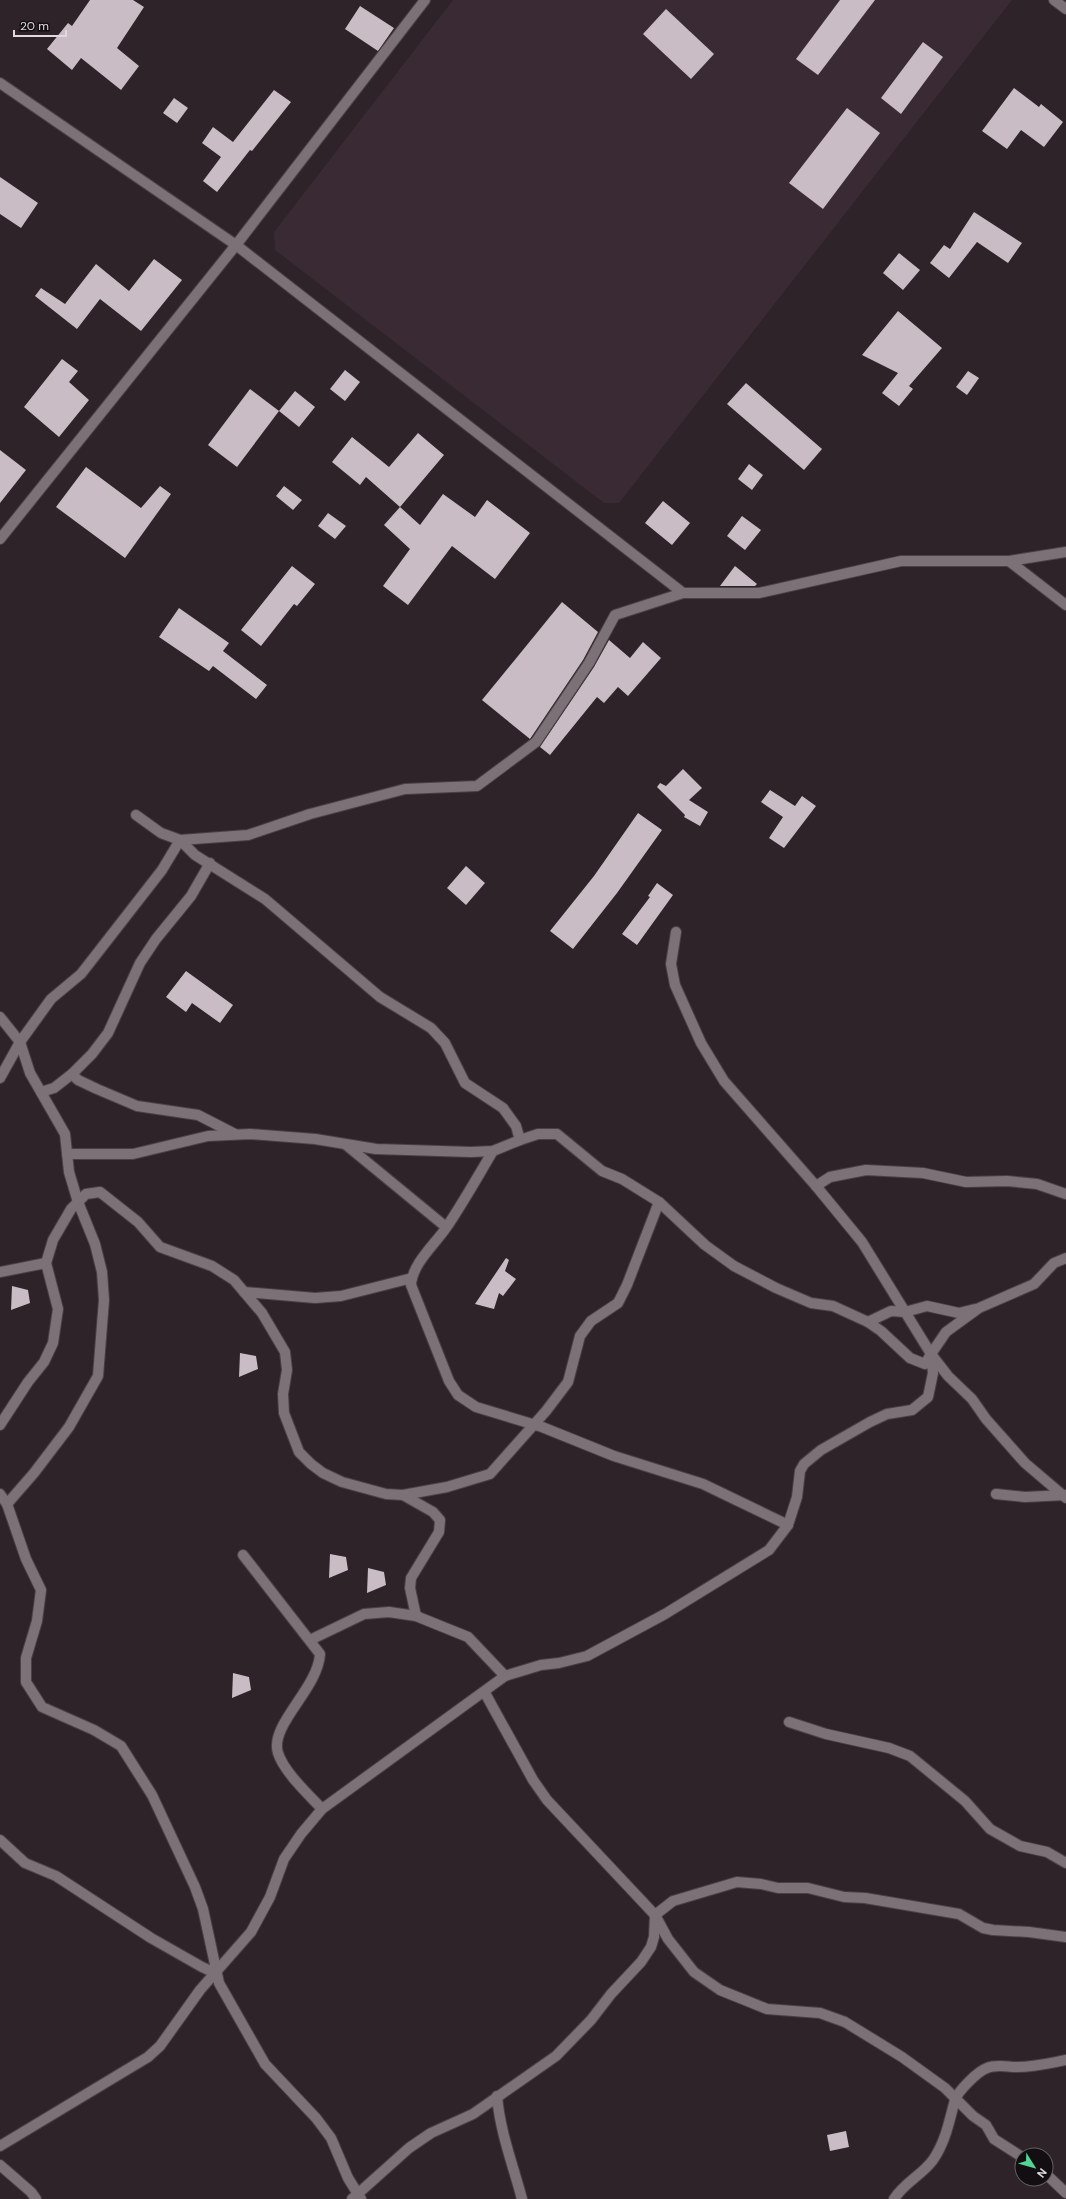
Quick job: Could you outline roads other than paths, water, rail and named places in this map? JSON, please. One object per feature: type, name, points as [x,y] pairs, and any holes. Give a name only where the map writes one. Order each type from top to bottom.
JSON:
[{"type":"street","points":[[0,539],[236,245],[425,0]]},
{"type":"street","points":[[1054,0],[1066,9]]},
{"type":"street","points":[[0,83],[236,245],[683,594]]},
{"type":"street","points":[[136,815],[161,833],[180,840],[248,835],[310,814],[405,789],[477,786],[536,742],[589,663],[615,615],[683,594],[759,593],[901,560],[1009,561],[1066,552]]},
{"type":"street","points":[[1009,561],[1066,605]]},
{"type":"street","points":[[180,840],[195,855],[210,863],[265,899],[380,997],[431,1028],[445,1043],[465,1084],[503,1108],[516,1126],[520,1140]]},
{"type":"street","points":[[0,1078],[20,1042],[51,999],[81,974],[162,870],[180,840]]},
{"type":"street","points":[[42,1092],[54,1088],[72,1074],[92,1054],[108,1033],[140,964],[156,939],[191,896],[210,863]]},
{"type":"street","points":[[676,932],[671,964],[675,985],[701,1043],[724,1081],[816,1186],[862,1242],[931,1354],[948,1376],[972,1399],[986,1419],[1016,1454],[1065,1496]]},
{"type":"street","points":[[0,1017],[20,1042],[30,1073],[65,1134],[69,1172],[78,1202],[95,1244],[102,1272],[103,1319],[98,1376],[69,1427],[34,1473],[7,1504]]},
{"type":"street","points":[[72,1074],[78,1080],[132,1104],[152,1109],[198,1115],[236,1134]]},
{"type":"street","points":[[67,1154],[133,1154],[208,1136],[236,1134],[314,1139],[376,1149],[493,1151],[538,1134],[557,1134],[602,1171],[622,1179],[659,1202],[717,1255],[756,1278],[811,1303],[833,1306],[868,1322],[881,1331],[910,1358],[925,1364],[946,1332],[979,1308]]},
{"type":"street","points":[[345,1144],[446,1227]]},
{"type":"street","points":[[493,1151],[446,1227],[412,1278],[411,1285],[449,1381],[458,1396],[476,1407],[578,1440],[614,1456],[703,1484],[788,1525]]},
{"type":"street","points":[[816,1186],[830,1177],[866,1170],[923,1173],[966,1182],[1007,1181],[1037,1184],[1066,1194]]},
{"type":"street","points":[[0,1425],[28,1382],[44,1362],[53,1343],[58,1309],[46,1263],[53,1240],[66,1216],[78,1202],[86,1194],[100,1192],[138,1222],[160,1247],[212,1266],[234,1280],[262,1313],[285,1352],[287,1370],[283,1394],[284,1414],[299,1452],[323,1473],[342,1482],[386,1494],[403,1494],[447,1487],[490,1474],[546,1411],[568,1382],[580,1336],[591,1321],[618,1303],[628,1285],[659,1202]]},
{"type":"street","points":[[868,1322],[892,1311],[905,1312],[927,1306],[959,1312],[979,1308],[1034,1284],[1054,1263],[1066,1258]]},
{"type":"street","points":[[0,1272],[46,1263]]},
{"type":"street","points":[[244,1292],[315,1298],[341,1296],[412,1278]]},
{"type":"street","points":[[0,2146],[148,2057],[160,2046],[200,1990],[251,1932],[270,1897],[284,1859],[301,1834],[322,1810],[485,1693],[505,1676],[540,1665],[559,1663],[587,1656],[665,1614],[769,1550],[788,1525],[797,1497],[800,1471],[804,1464],[821,1450],[844,1436],[888,1414],[912,1410],[928,1397],[933,1373],[931,1354]]},
{"type":"street","points":[[0,1494],[7,1504],[26,1559],[41,1590],[37,1621],[26,1658],[26,1682],[42,1707],[94,1730],[121,1746],[152,1795],[195,1887],[203,1909],[215,1973],[219,1983],[265,2064],[316,2118],[338,2150],[348,2178],[357,2197],[409,2148],[431,2133],[463,2120],[497,2096],[516,2086],[556,2056],[591,2020],[651,1947],[654,1937],[655,1915],[673,1901],[738,1882],[761,1884],[778,1888],[808,1888],[844,1896],[865,1898],[959,1914],[983,1928],[1064,1935]]},
{"type":"street","points":[[403,1494],[433,1512],[440,1520],[439,1532],[411,1578],[410,1588],[416,1616]]},
{"type":"street","points":[[996,1494],[1025,1497],[1065,1496]]},
{"type":"street","points":[[244,1555],[320,1654],[317,1673],[281,1727],[278,1742],[278,1753],[287,1769],[322,1810]]},
{"type":"street","points":[[310,1640],[364,1614],[389,1612],[416,1616],[468,1637],[505,1676]]},
{"type":"street","points":[[485,1693],[534,1780],[547,1800],[655,1915],[668,1938],[694,1972],[720,1990],[767,2009],[820,2013],[845,2022],[902,2057],[945,2088],[972,2116],[986,2125],[994,2139],[1014,2153]]},
{"type":"street","points":[[789,1722],[826,1734],[888,1748],[910,1756],[965,1801],[990,1829],[1020,1846],[1047,1852],[1066,1863]]},
{"type":"street","points":[[0,1840],[25,1863],[56,1876],[151,1938],[215,1973]]},
{"type":"street","points":[[894,2199],[900,2189],[925,2169],[933,2160],[947,2135],[956,2098],[972,2079],[986,2068],[1001,2066],[1034,2066],[1066,2060]]},
{"type":"street","points":[[497,2096],[498,2113],[512,2168],[522,2199]]},
{"type":"street","points":[[0,2165],[31,2192],[36,2199]]},
{"type":"street","points":[[1054,2182],[1066,2193]]}]
